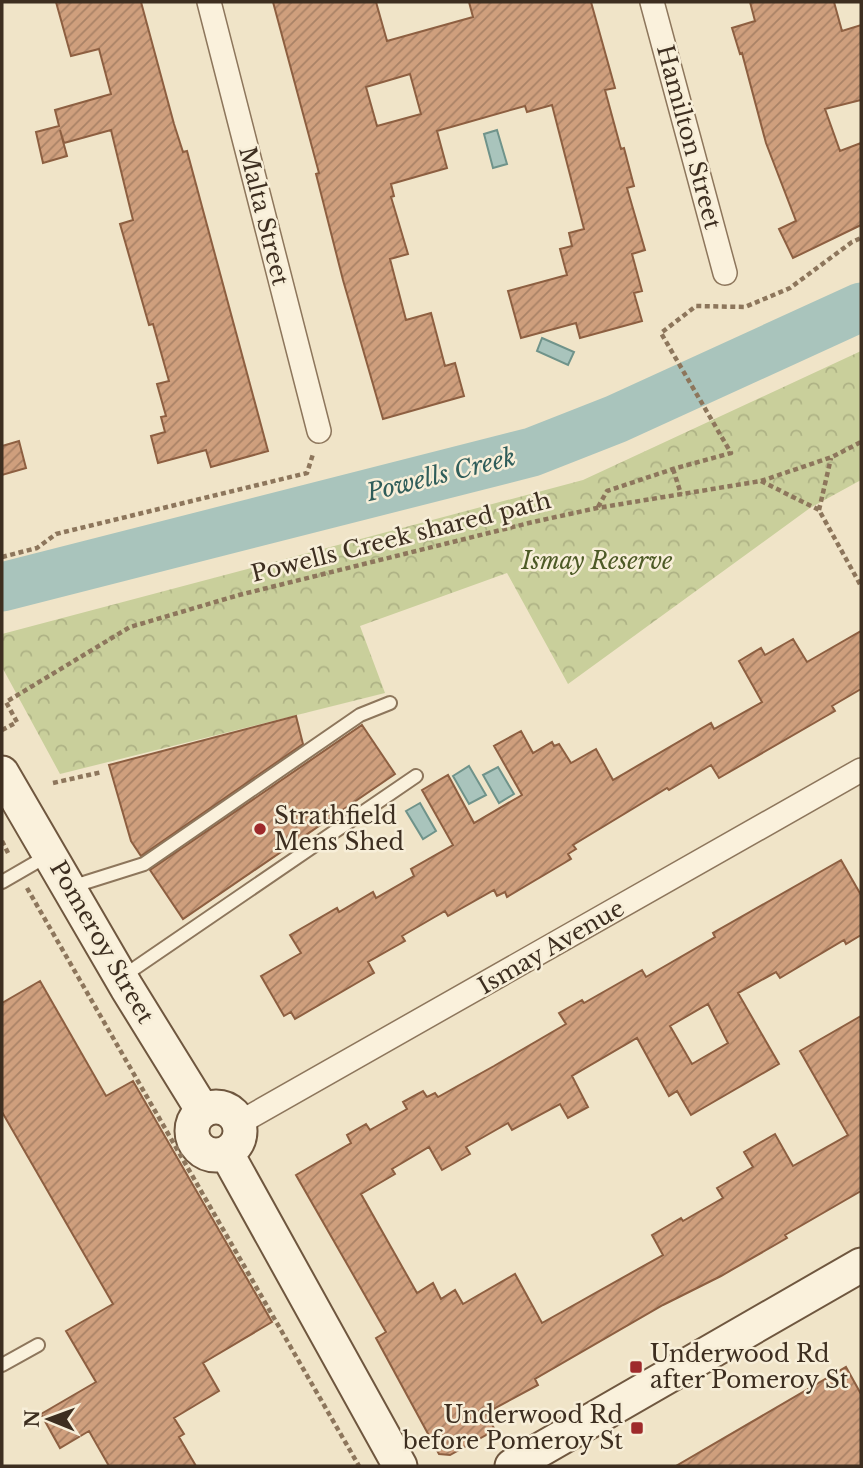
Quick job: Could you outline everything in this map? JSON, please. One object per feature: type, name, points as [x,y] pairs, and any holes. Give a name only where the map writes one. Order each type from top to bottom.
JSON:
[{"type":"main road","name":"Pomeroy Street","points":[[3,778],[203,1111]]},
{"type":"main road","points":[[220,1107],[228,1110],[239,1123],[240,1137],[233,1150],[227,1154],[211,1156],[193,1140],[193,1124],[203,1111],[220,1107]]},
{"type":"main road","points":[[227,1154],[400,1466]]},
{"type":"main road","points":[[512,1466],[861,1265]]},
{"type":"street","name":"Malta Street","points":[[209,2],[319,431]]},
{"type":"street","name":"Hamilton Street","points":[[652,2],[725,273]]},
{"type":"street","name":"Ismay Avenue","points":[[239,1123],[861,771]]},
{"type":"lane","points":[[70,888],[144,864],[360,715],[390,703]]},
{"type":"lane","points":[[122,977],[416,776]]},
{"type":"lane","points":[[2,882],[51,854]]},
{"type":"lane","points":[[2,1365],[38,1345]]},
{"type":"path","points":[[597,508],[607,491],[731,453],[661,333],[696,306],[745,307],[790,288],[861,238]]},
{"type":"path","points":[[2,557],[37,548],[56,534],[307,473],[319,431]]},
{"type":"path","name":"Powells Creek shared path","points":[[2,730],[17,722],[6,702],[130,627],[239,595],[597,508],[761,481],[832,457],[861,442]]},
{"type":"path","points":[[819,510],[832,457]]},
{"type":"path","points":[[673,469],[681,494]]},
{"type":"path","points":[[761,481],[819,510],[861,586]]},
{"type":"path","points":[[53,783],[102,772]]},
{"type":"path","points":[[18,872],[359,1466]]},
{"type":"green space","name":"Ismay Reserve","points":[[861,351],[861,480],[810,508],[568,684],[507,573],[360,626],[385,693],[60,774],[2,667],[2,634],[583,480]]},
{"type":"water","points":[[497,130],[507,164],[493,168],[484,134]]},
{"type":"water","points":[[542,338],[574,352],[568,365],[537,351]]},
{"type":"water","points":[[469,766],[486,795],[469,804],[453,776]]},
{"type":"water","points":[[498,767],[514,794],[499,803],[483,775]]},
{"type":"water","points":[[420,803],[436,831],[423,839],[406,811]]},
{"type":"building","points":[[56,2],[141,2],[174,124],[183,152],[187,151],[268,451],[211,467],[206,450],[158,463],[151,436],[165,432],[161,417],[166,416],[157,384],[169,381],[153,324],[149,325],[120,224],[133,220],[111,130],[64,143],[60,130],[67,156],[43,163],[36,132],[59,126],[55,110],[111,94],[99,49],[71,56]]},
{"type":"building","points":[[273,2],[376,2],[387,41],[473,17],[469,2],[591,2],[615,88],[605,90],[634,186],[627,188],[645,250],[632,254],[642,291],[634,293],[642,321],[580,338],[576,323],[521,338],[508,291],[567,275],[560,249],[572,246],[569,233],[584,229],[552,105],[527,112],[525,106],[437,131],[447,168],[391,184],[394,196],[391,197],[408,254],[390,259],[406,320],[431,313],[445,366],[455,363],[464,396],[383,419],[343,280],[316,174],[319,173]],"holes":[[[410,74],[421,114],[377,126],[366,87]]]},
{"type":"building","points":[[750,2],[834,2],[842,31],[861,25],[861,100],[825,109],[840,151],[861,143],[861,225],[793,258],[779,229],[796,221],[766,143],[742,53],[740,54],[732,28],[755,21]]},
{"type":"building","points":[[19,441],[26,468],[2,475],[2,446]]},
{"type":"building","points":[[861,631],[861,689],[832,706],[835,711],[719,778],[711,765],[669,790],[667,788],[573,845],[576,849],[568,854],[571,859],[507,897],[505,892],[497,896],[494,890],[448,916],[445,911],[402,936],[405,941],[368,962],[374,973],[295,1019],[291,1012],[284,1016],[261,976],[301,953],[290,935],[337,908],[339,912],[373,892],[376,898],[414,876],[411,869],[453,845],[422,790],[448,775],[474,823],[522,795],[494,746],[521,731],[533,753],[552,742],[554,746],[559,744],[571,763],[596,749],[613,780],[711,723],[714,729],[762,702],[739,661],[761,648],[765,655],[793,639],[807,662]]},
{"type":"building","points":[[296,716],[303,744],[141,856],[131,841],[109,765]]},
{"type":"building","points":[[362,725],[395,774],[183,919],[150,870]]},
{"type":"building","points":[[841,860],[861,895],[861,935],[846,944],[844,940],[780,978],[776,972],[738,993],[779,1064],[691,1115],[677,1091],[669,1096],[637,1038],[572,1076],[588,1107],[568,1118],[560,1104],[512,1130],[508,1123],[466,1147],[470,1154],[442,1170],[429,1147],[392,1169],[395,1174],[361,1194],[417,1293],[433,1283],[441,1299],[455,1290],[463,1304],[515,1274],[542,1323],[663,1255],[652,1235],[723,1198],[717,1188],[753,1167],[744,1152],[775,1134],[793,1166],[848,1135],[800,1051],[861,1016],[861,1191],[785,1235],[787,1238],[535,1379],[538,1385],[486,1413],[495,1430],[450,1455],[439,1454],[376,1338],[386,1332],[296,1175],[351,1143],[347,1135],[366,1124],[370,1130],[407,1109],[403,1102],[423,1091],[427,1097],[435,1093],[438,1097],[566,1024],[559,1013],[582,1000],[584,1003],[642,970],[646,977],[715,937],[713,933]],"holes":[[[708,1004],[728,1043],[692,1064],[670,1026]]]},
{"type":"building","points":[[40,981],[106,1096],[133,1081],[272,1322],[203,1363],[219,1391],[174,1418],[184,1434],[179,1437],[196,1466],[109,1466],[89,1431],[60,1448],[41,1414],[96,1382],[66,1331],[113,1304],[2,1112],[2,1003]]},
{"type":"building","points":[[846,1367],[861,1394],[861,1466],[676,1466]]},
{"type":"waterway","name":"Powells Creek","points":[[2,587],[532,452],[616,419],[861,307]]},
{"type":"place","name":"Strathfield Mens Shed","points":[[260,829]]},
{"type":"place","name":"Underwood Rd after Pomeroy St","points":[[636,1367]]},
{"type":"place","name":"Underwood Rd before Pomeroy St","points":[[637,1428]]}]
